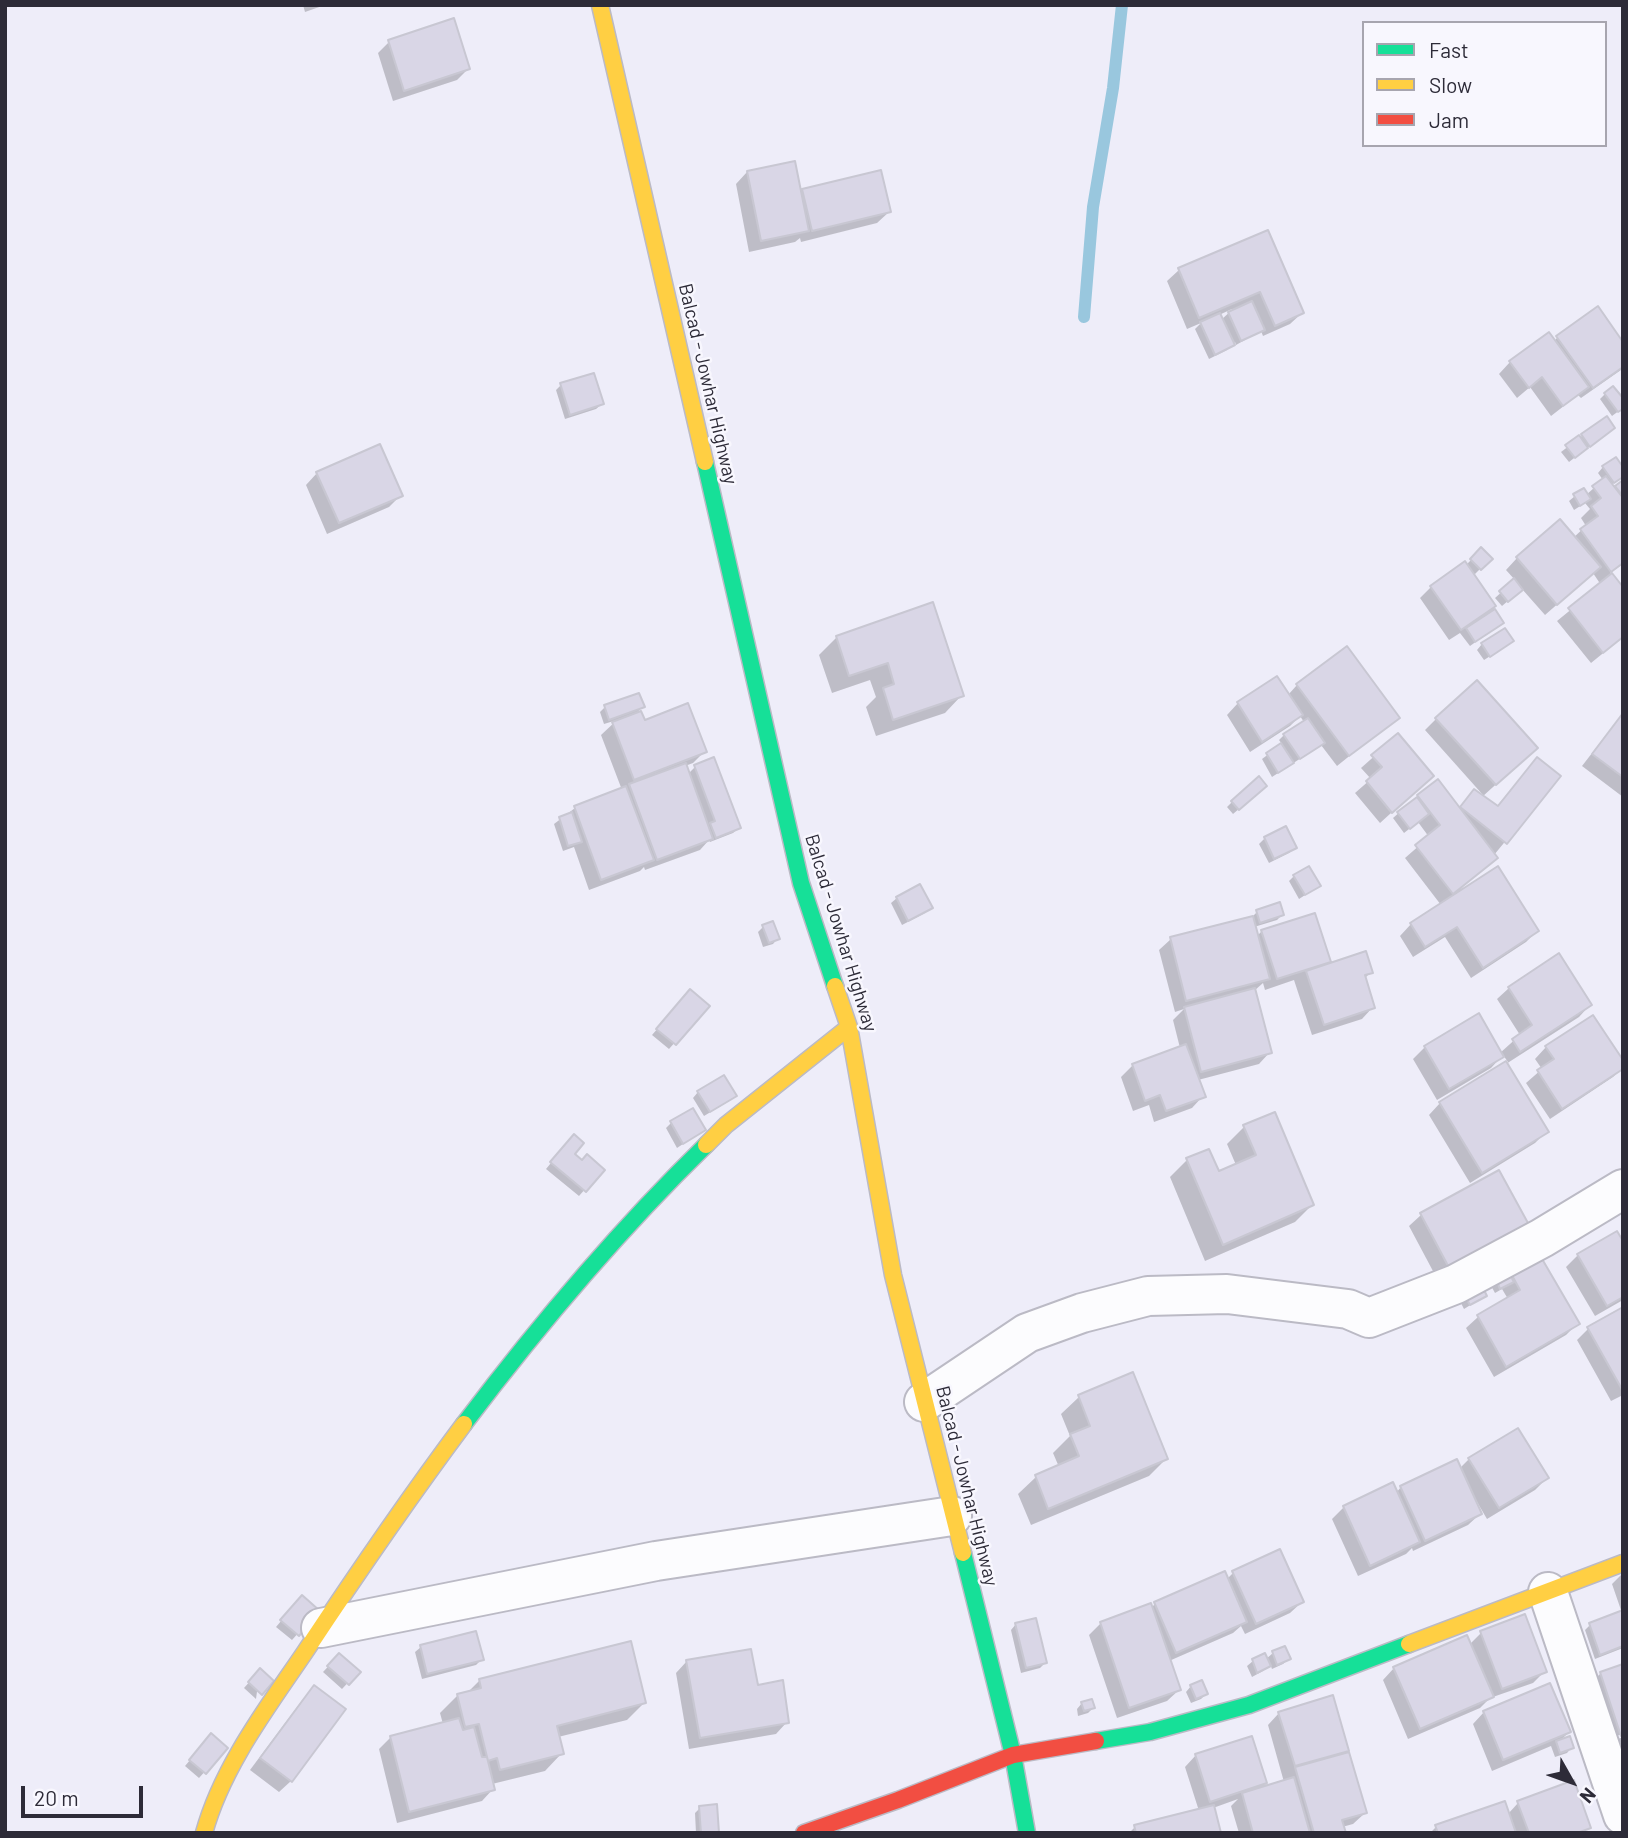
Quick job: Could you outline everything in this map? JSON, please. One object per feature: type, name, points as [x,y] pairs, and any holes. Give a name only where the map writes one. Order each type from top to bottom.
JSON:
[{"type":"street","name":"Balcad - Jowhar Highway","points":[[600,5],[801,883],[849,1027],[892,1275],[1013,1755],[1027,1833]]},
{"type":"street","points":[[204,1833],[209,1811],[250,1733],[401,1508],[512,1360],[661,1189],[726,1125],[849,1027]]},
{"type":"street","points":[[924,1402],[1027,1333],[1082,1313],[1148,1296],[1227,1294],[1348,1309],[1369,1318],[1456,1284],[1542,1238],[1623,1189]]},
{"type":"street","points":[[321,1628],[656,1561],[952,1516]]},
{"type":"street","points":[[804,1833],[1013,1755],[1150,1732],[1249,1704],[1623,1563]]},
{"type":"street","points":[[1548,1592],[1623,1815]]},
{"type":"building","points":[[454,18],[470,69],[404,91],[388,40]]},
{"type":"building","points":[[795,161],[809,231],[761,241],[747,171]]},
{"type":"building","points":[[881,170],[891,212],[812,231],[802,189]]},
{"type":"building","points":[[1268,230],[1304,313],[1275,326],[1260,292],[1199,318],[1178,268]]},
{"type":"building","points":[[1252,301],[1265,330],[1241,341],[1228,312]]},
{"type":"building","points":[[1598,306],[1623,342],[1623,367],[1593,388],[1556,336]]},
{"type":"building","points":[[1220,313],[1235,345],[1215,355],[1200,322]]},
{"type":"building","points":[[1549,332],[1589,387],[1563,406],[1542,377],[1529,388],[1509,361]]},
{"type":"building","points":[[594,373],[604,404],[570,415],[560,383]]},
{"type":"building","points":[[1613,386],[1623,398],[1623,409],[1618,412],[1604,393]]},
{"type":"building","points":[[1607,416],[1615,428],[1590,447],[1581,434]]},
{"type":"building","points":[[1579,435],[1588,448],[1575,458],[1565,445]]},
{"type":"building","points":[[380,444],[403,496],[339,523],[316,472]]},
{"type":"building","points":[[1616,457],[1623,467],[1623,477],[1614,483],[1602,466]]},
{"type":"building","points":[[1606,476],[1623,498],[1623,563],[1611,572],[1580,529],[1598,516],[1591,506],[1601,498],[1592,486]]},
{"type":"building","points":[[1623,480],[1623,496],[1615,486]]},
{"type":"building","points":[[1584,488],[1591,499],[1580,506],[1573,494]]},
{"type":"building","points":[[1560,519],[1601,567],[1557,605],[1516,557]]},
{"type":"building","points":[[1481,547],[1493,559],[1481,570],[1470,559]]},
{"type":"building","points":[[1465,561],[1496,606],[1461,630],[1430,586]]},
{"type":"building","points":[[1612,573],[1623,587],[1623,637],[1603,653],[1568,608]]},
{"type":"building","points":[[1514,578],[1523,590],[1508,602],[1499,591]]},
{"type":"building","points":[[933,602],[964,696],[893,720],[883,688],[894,684],[888,663],[849,676],[836,636]]},
{"type":"building","points":[[1495,609],[1504,623],[1475,642],[1466,628]]},
{"type":"building","points":[[1505,628],[1514,641],[1490,657],[1481,643]]},
{"type":"building","points":[[1347,646],[1400,718],[1349,756],[1296,684]]},
{"type":"building","points":[[1277,676],[1303,715],[1262,742],[1237,702]]},
{"type":"building","points":[[1477,680],[1538,748],[1496,785],[1435,718]]},
{"type":"building","points":[[639,693],[645,707],[609,720],[604,705]]},
{"type":"building","points":[[688,703],[707,752],[634,780],[612,722],[641,711],[645,720]]},
{"type":"building","points":[[1623,713],[1623,777],[1592,754]]},
{"type":"building","points":[[1308,718],[1325,743],[1300,759],[1283,734]]},
{"type":"building","points":[[1398,733],[1434,776],[1392,813],[1366,781],[1382,767],[1371,755]]},
{"type":"building","points":[[1281,743],[1294,763],[1278,773],[1266,753]]},
{"type":"building","points":[[714,757],[741,828],[716,838],[710,823],[715,821],[694,765]]},
{"type":"building","points":[[1537,757],[1561,776],[1507,844],[1460,807],[1474,789],[1498,806]]},
{"type":"building","points":[[686,763],[713,839],[657,860],[629,784]]},
{"type":"building","points":[[1259,776],[1267,786],[1239,810],[1231,801]]},
{"type":"building","points":[[1438,779],[1498,858],[1453,894],[1415,845],[1440,825],[1417,795]]},
{"type":"building","points":[[626,786],[654,860],[601,880],[574,806]]},
{"type":"building","points":[[1417,797],[1429,814],[1410,829],[1397,812]]},
{"type":"building","points":[[572,812],[582,842],[568,846],[559,817]]},
{"type":"building","points":[[1286,826],[1297,848],[1274,859],[1264,837]]},
{"type":"building","points":[[1309,866],[1321,886],[1305,895],[1293,875]]},
{"type":"building","points":[[1498,866],[1539,931],[1483,968],[1457,927],[1425,947],[1410,923]]},
{"type":"building","points":[[920,884],[933,908],[908,921],[896,897]]},
{"type":"building","points":[[1280,902],[1284,915],[1260,923],[1256,910]]},
{"type":"building","points":[[1315,913],[1331,962],[1277,979],[1261,930]]},
{"type":"building","points":[[1253,916],[1270,979],[1186,1001],[1170,937]]},
{"type":"building","points":[[773,921],[780,939],[769,943],[762,925]]},
{"type":"building","points":[[1366,951],[1373,973],[1365,975],[1375,1008],[1324,1025],[1306,971]]},
{"type":"building","points":[[1559,953],[1592,1005],[1520,1052],[1512,1039],[1532,1025],[1508,987]]},
{"type":"building","points":[[1255,988],[1272,1053],[1201,1072],[1184,1007]]},
{"type":"building","points":[[690,989],[710,1006],[676,1045],[656,1029]]},
{"type":"building","points":[[1479,1013],[1504,1057],[1449,1089],[1424,1046]]},
{"type":"building","points":[[1593,1015],[1623,1060],[1623,1069],[1562,1109],[1537,1070],[1554,1059],[1545,1046]]},
{"type":"building","points":[[1186,1044],[1206,1097],[1166,1111],[1160,1095],[1145,1101],[1132,1064]]},
{"type":"building","points":[[1506,1061],[1549,1132],[1482,1173],[1439,1102]]},
{"type":"building","points":[[724,1075],[737,1096],[710,1112],[697,1091]]},
{"type":"building","points":[[693,1108],[706,1130],[683,1144],[670,1121]]},
{"type":"building","points":[[1275,1112],[1314,1205],[1223,1245],[1186,1158],[1209,1149],[1219,1171],[1256,1155],[1243,1125]]},
{"type":"building","points":[[574,1134],[584,1143],[575,1154],[582,1160],[587,1154],[605,1170],[586,1192],[550,1162]]},
{"type":"building","points":[[1499,1170],[1534,1234],[1454,1277],[1420,1213]]},
{"type":"building","points":[[1617,1231],[1623,1241],[1623,1297],[1607,1306],[1577,1254]]},
{"type":"building","points":[[1538,1252],[1580,1324],[1506,1367],[1477,1315],[1520,1290],[1508,1268]]},
{"type":"building","points":[[1506,1268],[1514,1282],[1500,1289],[1494,1275]]},
{"type":"building","points":[[1480,1282],[1487,1296],[1470,1305],[1462,1291]]},
{"type":"building","points":[[1623,1307],[1623,1391],[1587,1327]]},
{"type":"building","points":[[1133,1372],[1168,1459],[1048,1509],[1035,1475],[1079,1456],[1070,1434],[1090,1426],[1078,1395]]},
{"type":"building","points":[[1518,1428],[1549,1478],[1499,1508],[1468,1458]]},
{"type":"building","points":[[1457,1459],[1482,1514],[1425,1541],[1400,1486]]},
{"type":"building","points":[[1393,1482],[1420,1542],[1370,1566],[1343,1506]]},
{"type":"building","points":[[1280,1549],[1304,1602],[1256,1624],[1232,1571]]},
{"type":"building","points":[[1225,1571],[1247,1622],[1176,1653],[1154,1602]]},
{"type":"building","points":[[302,1595],[320,1611],[299,1636],[280,1620]]},
{"type":"building","points":[[1151,1603],[1181,1690],[1129,1708],[1100,1622]]},
{"type":"building","points":[[1623,1610],[1623,1646],[1600,1655],[1589,1623]]},
{"type":"building","points":[[1525,1614],[1547,1672],[1502,1689],[1480,1631]]},
{"type":"building","points":[[1036,1618],[1047,1663],[1026,1668],[1015,1623]]},
{"type":"building","points":[[476,1631],[484,1660],[427,1674],[420,1645]]},
{"type":"building","points":[[1467,1635],[1494,1697],[1420,1729],[1393,1667]]},
{"type":"building","points":[[631,1641],[646,1703],[557,1726],[564,1754],[500,1770],[497,1758],[488,1761],[479,1724],[465,1727],[457,1694],[481,1688],[479,1679]]},
{"type":"building","points":[[1285,1646],[1291,1659],[1277,1665],[1272,1651]]},
{"type":"building","points":[[751,1649],[758,1685],[783,1680],[789,1723],[700,1738],[686,1660]]},
{"type":"building","points":[[339,1653],[361,1672],[349,1685],[327,1666]]},
{"type":"building","points":[[1265,1653],[1271,1666],[1257,1673],[1252,1659]]},
{"type":"building","points":[[1623,1664],[1623,1736],[1621,1736],[1600,1672]]},
{"type":"building","points":[[260,1668],[274,1681],[262,1695],[248,1682]]},
{"type":"building","points":[[1202,1680],[1208,1694],[1196,1699],[1190,1685]]},
{"type":"building","points":[[1550,1683],[1571,1732],[1503,1760],[1483,1711]]},
{"type":"building","points":[[314,1685],[346,1709],[292,1782],[260,1758]]},
{"type":"building","points":[[1333,1695],[1349,1751],[1295,1766],[1278,1712]]},
{"type":"building","points":[[1092,1699],[1095,1708],[1084,1711],[1081,1702]]},
{"type":"building","points":[[459,1718],[463,1730],[474,1727],[482,1757],[487,1757],[495,1790],[409,1812],[390,1736]]},
{"type":"building","points":[[211,1733],[228,1748],[206,1774],[189,1760]]},
{"type":"building","points":[[1252,1736],[1267,1783],[1210,1802],[1195,1754]]},
{"type":"building","points":[[1570,1736],[1574,1748],[1560,1753],[1556,1741]]},
{"type":"building","points":[[1349,1752],[1367,1813],[1342,1820],[1346,1833],[1314,1833],[1295,1767]]},
{"type":"building","points":[[1294,1777],[1310,1833],[1253,1833],[1242,1793]]},
{"type":"building","points":[[1574,1780],[1591,1828],[1577,1833],[1529,1833],[1517,1801]]},
{"type":"building","points":[[1505,1801],[1516,1833],[1438,1833],[1435,1825]]},
{"type":"building","points":[[717,1804],[719,1833],[701,1833],[699,1806]]},
{"type":"building","points":[[1214,1805],[1221,1833],[1136,1833],[1134,1825]]},
{"type":"waterway","points":[[1084,317],[1093,207],[1113,88],[1122,5]]},
{"type":"traffic: fast","points":[[705,462],[801,883],[835,986]]},
{"type":"traffic: fast","points":[[464,1424],[580,1280],[641,1211],[706,1145]]},
{"type":"traffic: fast","points":[[963,1553],[1013,1755],[1027,1833]]},
{"type":"traffic: fast","points":[[1096,1741],[1150,1732],[1249,1705],[1409,1644]]},
{"type":"traffic: slow","points":[[600,5],[705,462]]},
{"type":"traffic: slow","points":[[835,986],[849,1027],[893,1275],[963,1553]]},
{"type":"traffic: slow","points":[[706,1145],[726,1125],[849,1027]]},
{"type":"traffic: slow","points":[[204,1833],[222,1785],[261,1716],[464,1424]]},
{"type":"traffic: slow","points":[[1409,1644],[1623,1563]]},
{"type":"traffic: jam","points":[[804,1833],[1013,1755],[1096,1741]]}]
